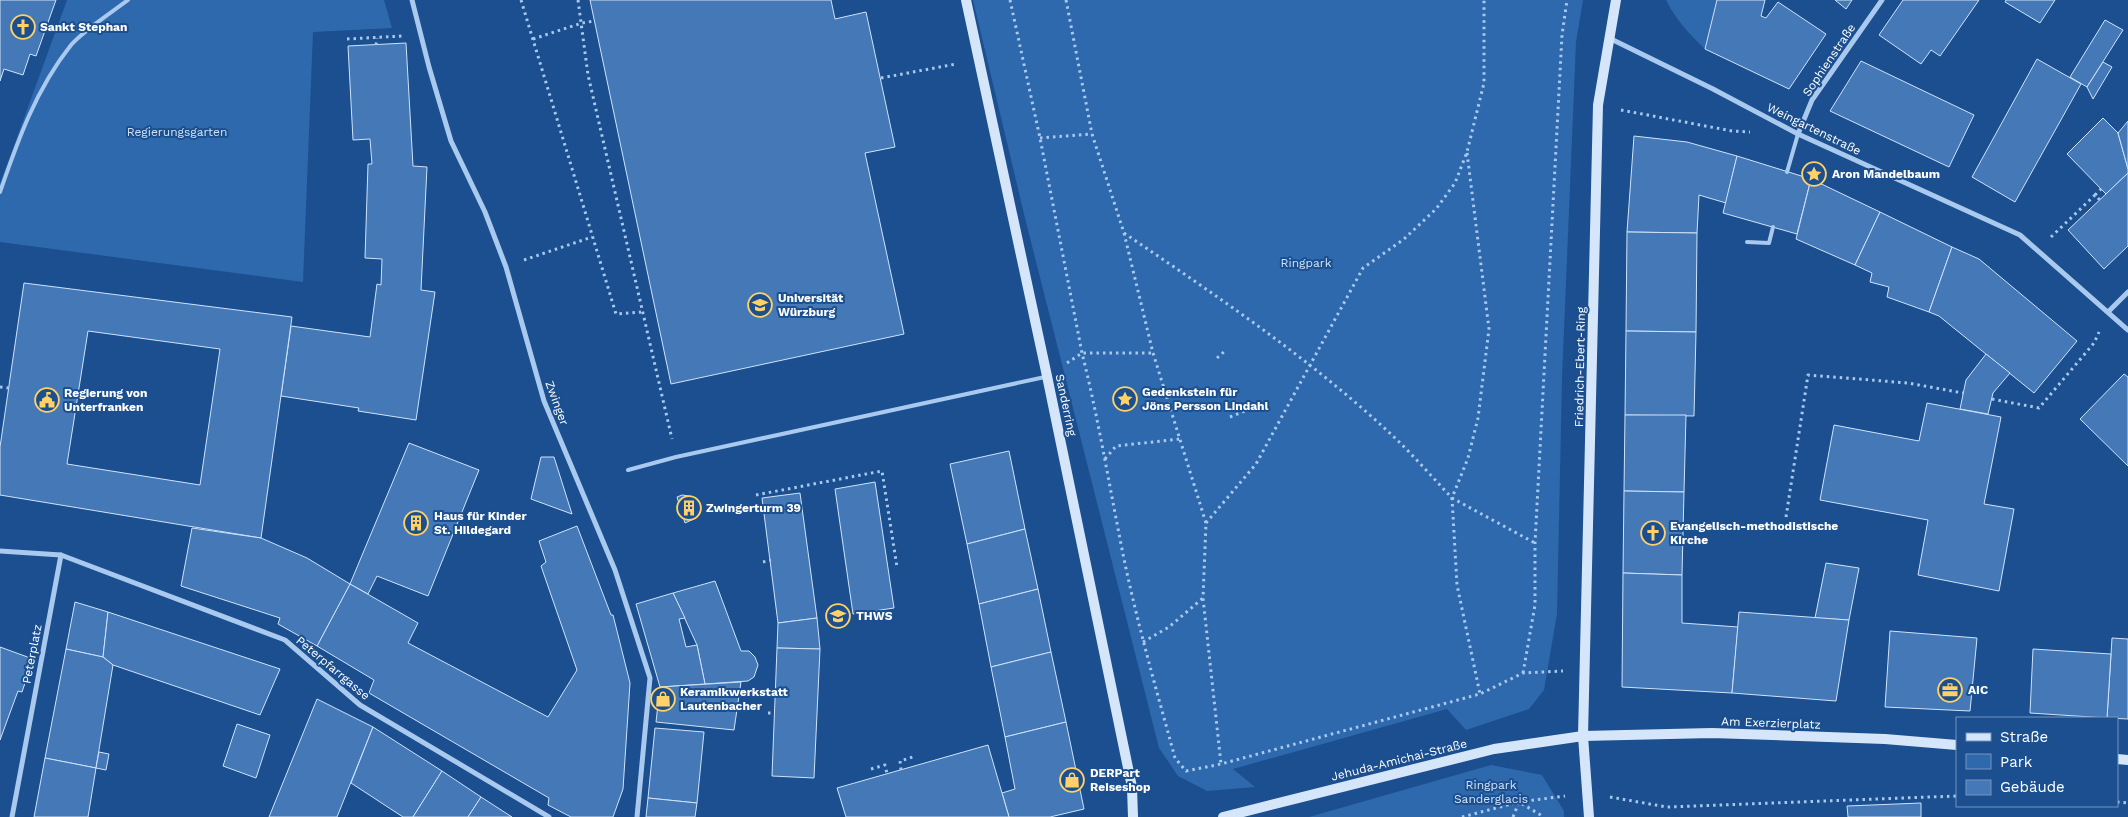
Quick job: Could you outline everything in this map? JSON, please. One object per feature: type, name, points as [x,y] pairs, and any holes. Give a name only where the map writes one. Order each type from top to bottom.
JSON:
[{"type":"street","name":"Zwinger","points":[[412,0],[429,68],[451,141],[485,212],[506,267],[544,401],[616,570],[650,678],[637,817]]},
{"type":"street","name":"Sanderring","points":[[966,0],[1047,376],[1132,787],[1132,817]]},
{"type":"street","name":"Friedrich-Ebert-Ring","points":[[1589,817],[1583,736],[1598,105],[1616,0]]},
{"type":"street","name":"Sophienstraße","points":[[1798,134],[1812,100],[1882,0]]},
{"type":"street","name":"Weingartenstraße","points":[[1609,38],[1713,89],[1798,134],[2020,235],[2109,311],[2128,330]]},
{"type":"street","points":[[2109,311],[2128,292]]},
{"type":"street","points":[[0,552],[61,555]]},
{"type":"street","name":"Peterpfarrgasse","points":[[61,555],[285,640],[360,705],[549,817]]},
{"type":"street","name":"Peterplatz","points":[[12,817],[61,555]]},
{"type":"street","name":"Am Exerzierplatz","points":[[1583,736],[1712,733],[1885,739],[1956,745]]},
{"type":"street","name":"Jehuda-Amichai-Straße","points":[[1223,817],[1494,749],[1583,736]]},
{"type":"lane","points":[[0,192],[22,129],[44,84],[72,44],[128,0]]},
{"type":"lane","points":[[1787,172],[1798,134]]},
{"type":"lane","points":[[1747,242],[1769,243],[1773,227]]},
{"type":"lane","points":[[628,470],[1047,376]]},
{"type":"path","points":[[521,0],[616,314],[641,312]]},
{"type":"path","points":[[578,0],[588,75],[676,458]]},
{"type":"path","points":[[1010,0],[1143,642],[1175,758],[1186,771],[1221,764],[1480,694],[1523,673],[1584,670]]},
{"type":"path","points":[[1066,0],[1092,134],[1124,233],[1153,353],[1206,523],[1203,598],[1221,764]]},
{"type":"path","points":[[1206,523],[1256,464],[1363,268],[1404,239],[1436,209],[1455,182],[1467,152],[1484,83],[1484,0]]},
{"type":"path","points":[[1523,673],[1535,604],[1535,543],[1562,45],[1567,0]]},
{"type":"path","points":[[533,39],[594,21]]},
{"type":"path","points":[[348,39],[386,37]]},
{"type":"path","points":[[376,45],[377,38]]},
{"type":"path","points":[[881,78],[978,60]]},
{"type":"path","points":[[1598,105],[1732,131],[1751,132]]},
{"type":"path","points":[[1040,138],[1092,134]]},
{"type":"path","points":[[1467,152],[1489,329],[1478,418],[1468,458],[1452,498],[1457,585],[1480,694]]},
{"type":"path","points":[[2038,249],[2101,190]]},
{"type":"path","points":[[2095,195],[2100,200]]},
{"type":"path","points":[[1124,233],[1217,296],[1309,366],[1394,438],[1452,498],[1535,543]]},
{"type":"path","points":[[506,267],[592,236]]},
{"type":"path","points":[[1992,399],[2038,408],[2094,344],[2109,311]]},
{"type":"path","points":[[1217,358],[1226,350]]},
{"type":"path","points":[[1047,376],[1082,353],[1153,353]]},
{"type":"path","points":[[1786,517],[1808,375],[1908,383],[1963,393]]},
{"type":"path","points":[[0,387],[9,388]]},
{"type":"path","points":[[1230,417],[1245,411]]},
{"type":"path","points":[[1104,460],[1116,446],[1180,439]]},
{"type":"path","points":[[756,495],[882,471],[897,567]]},
{"type":"path","points":[[763,562],[770,560]]},
{"type":"path","points":[[1143,642],[1169,627],[1203,598]]},
{"type":"path","points":[[768,713],[774,713]]},
{"type":"path","points":[[901,770],[900,761],[916,756]]},
{"type":"path","points":[[871,769],[886,765],[887,774]]},
{"type":"path","points":[[1462,817],[1519,802],[1588,793],[1668,807],[1956,796]]},
{"type":"path","points":[[1513,817],[1519,802]]},
{"type":"path","points":[[1519,802],[1544,817]]},
{"type":"green space","name":"Regierungsgarten","points":[[67,0],[384,0],[392,28],[313,32],[303,282],[0,242],[0,184]]},
{"type":"green space","name":"Ringpark","points":[[973,0],[1583,0],[1576,42],[1562,378],[1557,614],[1544,690],[1529,709],[1466,730],[1447,709],[1233,769],[1255,787],[1207,791],[1178,776],[1159,748],[1025,218]]},
{"type":"green space","points":[[1666,0],[1717,0],[1705,49],[1683,26]]},
{"type":"green space","name":"Ringpark Sanderglacis","points":[[1491,765],[1542,775],[1564,811],[1564,817],[1309,817]]},
{"type":"building","name":"Sankt Stephan","points":[[0,0],[56,0],[36,56],[30,54],[23,75],[4,69],[0,81]]},
{"type":"building","points":[[590,0],[831,0],[835,19],[866,12],[895,147],[865,153],[904,334],[671,384]]},
{"type":"building","points":[[1717,0],[1765,0],[1761,16],[1766,18],[1778,2],[1826,34],[1789,89],[1705,49]]},
{"type":"building","points":[[1835,0],[1852,0],[1846,9]]},
{"type":"building","points":[[1903,0],[1979,0],[1940,56],[1931,50],[1921,64],[1879,35]]},
{"type":"building","points":[[2006,0],[2055,0],[2040,23],[2005,2]]},
{"type":"building","points":[[2105,20],[2123,30],[2087,87],[2070,77]]},
{"type":"building","points":[[406,43],[413,166],[427,167],[421,290],[435,292],[416,420],[358,411],[359,408],[281,396],[291,326],[370,337],[377,284],[381,285],[382,259],[365,258],[368,164],[372,164],[370,139],[353,140],[348,46]]},
{"type":"building","points":[[2037,59],[2081,84],[2015,202],[1972,177]]},
{"type":"building","points":[[1861,61],[1974,115],[1949,167],[1830,111]]},
{"type":"building","points":[[2103,62],[2112,67],[2093,99],[2087,87]]},
{"type":"building","points":[[2103,118],[2118,133],[2128,169],[2128,173],[2106,194],[2067,154]]},
{"type":"building","points":[[2128,121],[2128,169],[2118,133]]},
{"type":"building","points":[[1634,136],[1687,142],[1737,156],[1726,203],[1699,195],[1697,233],[1627,232]]},
{"type":"building","points":[[1737,156],[1811,179],[1797,234],[1723,213]]},
{"type":"building","points":[[2128,173],[2128,246],[2104,269],[2068,230]]},
{"type":"building","points":[[1811,179],[1880,212],[1855,265],[1796,239]]},
{"type":"building","points":[[1880,212],[1952,247],[1929,312],[1887,297],[1889,287],[1870,282],[1872,273],[1855,265]]},
{"type":"building","points":[[1627,232],[1697,233],[1696,332],[1626,331]]},
{"type":"building","points":[[1952,247],[1979,259],[2077,341],[2034,393],[1939,316],[1929,312]]},
{"type":"building","points":[[24,283],[292,317],[261,538],[0,495],[0,447]],"holes":[[[88,331],[220,349],[200,485],[67,464]]]},
{"type":"building","points":[[1626,331],[1696,332],[1694,416],[1625,415]]},
{"type":"building","points":[[1986,354],[2010,373],[1993,393],[1988,414],[1960,409],[1966,380]]},
{"type":"building","points":[[2124,374],[2128,377],[2128,466],[2080,419]]},
{"type":"building","points":[[1927,403],[2001,417],[1984,504],[2014,509],[1999,591],[1918,575],[1928,520],[1820,500],[1834,425],[1919,441]]},
{"type":"building","points":[[1625,415],[1686,415],[1684,492],[1624,491]]},
{"type":"building","name":"Haus für Kinder St. Hildegard","points":[[409,443],[479,470],[428,596],[377,576],[368,594],[350,584]]},
{"type":"building","points":[[1009,451],[1025,529],[967,544],[950,464]]},
{"type":"building","points":[[541,457],[554,457],[572,514],[531,499]]},
{"type":"building","points":[[875,482],[894,608],[853,614],[835,489]]},
{"type":"building","name":"Evangelisch-methodistische Kirche","points":[[1624,491],[1684,492],[1682,575],[1623,573]]},
{"type":"building","points":[[800,493],[817,618],[778,623],[762,498]]},
{"type":"building","name":"Zwingerturm 39","points":[[682,495],[694,499],[698,505],[696,518],[685,523],[677,497]]},
{"type":"building","points":[[577,526],[611,615],[613,615],[630,683],[623,789],[613,817],[571,817],[548,805],[549,798],[369,693],[374,680],[317,646],[350,584],[418,623],[408,643],[548,717],[577,670],[541,566],[546,562],[539,541]]},
{"type":"building","points":[[192,528],[261,538],[307,558],[350,584],[317,646],[278,624],[280,618],[181,586]]},
{"type":"building","points":[[1025,529],[1038,589],[979,604],[967,544]]},
{"type":"building","points":[[1826,563],[1859,568],[1849,620],[1815,618]]},
{"type":"building","points":[[1623,573],[1682,575],[1682,623],[1738,627],[1732,693],[1622,687]]},
{"type":"building","points":[[715,581],[741,651],[749,651],[755,657],[758,665],[754,677],[748,681],[705,684],[697,645],[673,593]]},
{"type":"building","points":[[1038,589],[1051,652],[991,667],[979,604]]},
{"type":"building","points":[[673,593],[685,618],[679,619],[686,647],[697,645],[705,684],[660,687],[636,604]]},
{"type":"building","points":[[75,602],[108,612],[103,657],[66,649]]},
{"type":"building","points":[[108,612],[280,669],[260,715],[113,665],[103,657]]},
{"type":"building","points":[[1739,612],[1849,620],[1836,701],[1732,693]]},
{"type":"building","points":[[817,618],[820,649],[777,648],[778,623]]},
{"type":"building","points":[[1890,631],[1977,638],[1970,711],[1885,707]]},
{"type":"building","points":[[2112,638],[2128,639],[2128,719],[2107,717]]},
{"type":"building","points":[[0,647],[33,659],[22,692],[18,691],[0,740]]},
{"type":"building","points":[[777,648],[820,649],[814,778],[772,776]]},
{"type":"building","points":[[66,649],[103,657],[113,665],[96,768],[45,758]]},
{"type":"building","points":[[2033,649],[2111,654],[2107,717],[2030,713]]},
{"type":"building","points":[[1051,652],[1066,722],[1005,737],[991,667]]},
{"type":"building","points":[[741,682],[734,730],[656,722],[660,687]]},
{"type":"building","points":[[317,699],[373,727],[337,817],[269,817]]},
{"type":"building","points":[[1066,722],[1084,809],[1050,817],[1009,817],[1002,793],[1015,789],[1005,737]]},
{"type":"building","points":[[237,724],[270,735],[256,778],[223,766]]},
{"type":"building","points":[[373,727],[442,771],[413,817],[403,817],[351,783]]},
{"type":"building","points":[[655,728],[704,732],[697,803],[648,798]]},
{"type":"building","points":[[988,745],[1009,817],[846,817],[837,788]]},
{"type":"building","points":[[99,752],[109,754],[106,770],[96,768]]},
{"type":"building","points":[[45,758],[96,768],[88,817],[34,817]]},
{"type":"building","points":[[442,771],[481,797],[468,817],[413,817]]},
{"type":"building","points":[[481,797],[512,817],[468,817]]},
{"type":"building","points":[[648,798],[697,803],[695,817],[646,817]]},
{"type":"building","points":[[1921,803],[1921,817],[1848,817],[1847,806]]},
{"type":"place","name":"Sankt Stephan","points":[[23,27]]},
{"type":"place","name":"Aron Mandelbaum","points":[[1814,174]]},
{"type":"place","name":"Universität Würzburg","points":[[760,305]]},
{"type":"place","name":"Gedenkstein für Jöns Persson Lindahl","points":[[1125,399]]},
{"type":"place","name":"Regierung von Unterfranken","points":[[47,400]]},
{"type":"place","name":"Zwingerturm 39","points":[[689,508]]},
{"type":"place","name":"Haus für Kinder St. Hildegard","points":[[416,523]]},
{"type":"place","name":"Evangelisch-methodistische Kirche","points":[[1653,533]]},
{"type":"place","name":"THWS","points":[[838,616]]},
{"type":"place","name":"AIC","points":[[1950,690]]},
{"type":"place","name":"Keramikwerkstatt Lautenbacher","points":[[663,699]]},
{"type":"place","name":"DERPart Reiseshop","points":[[1072,780]]}]
